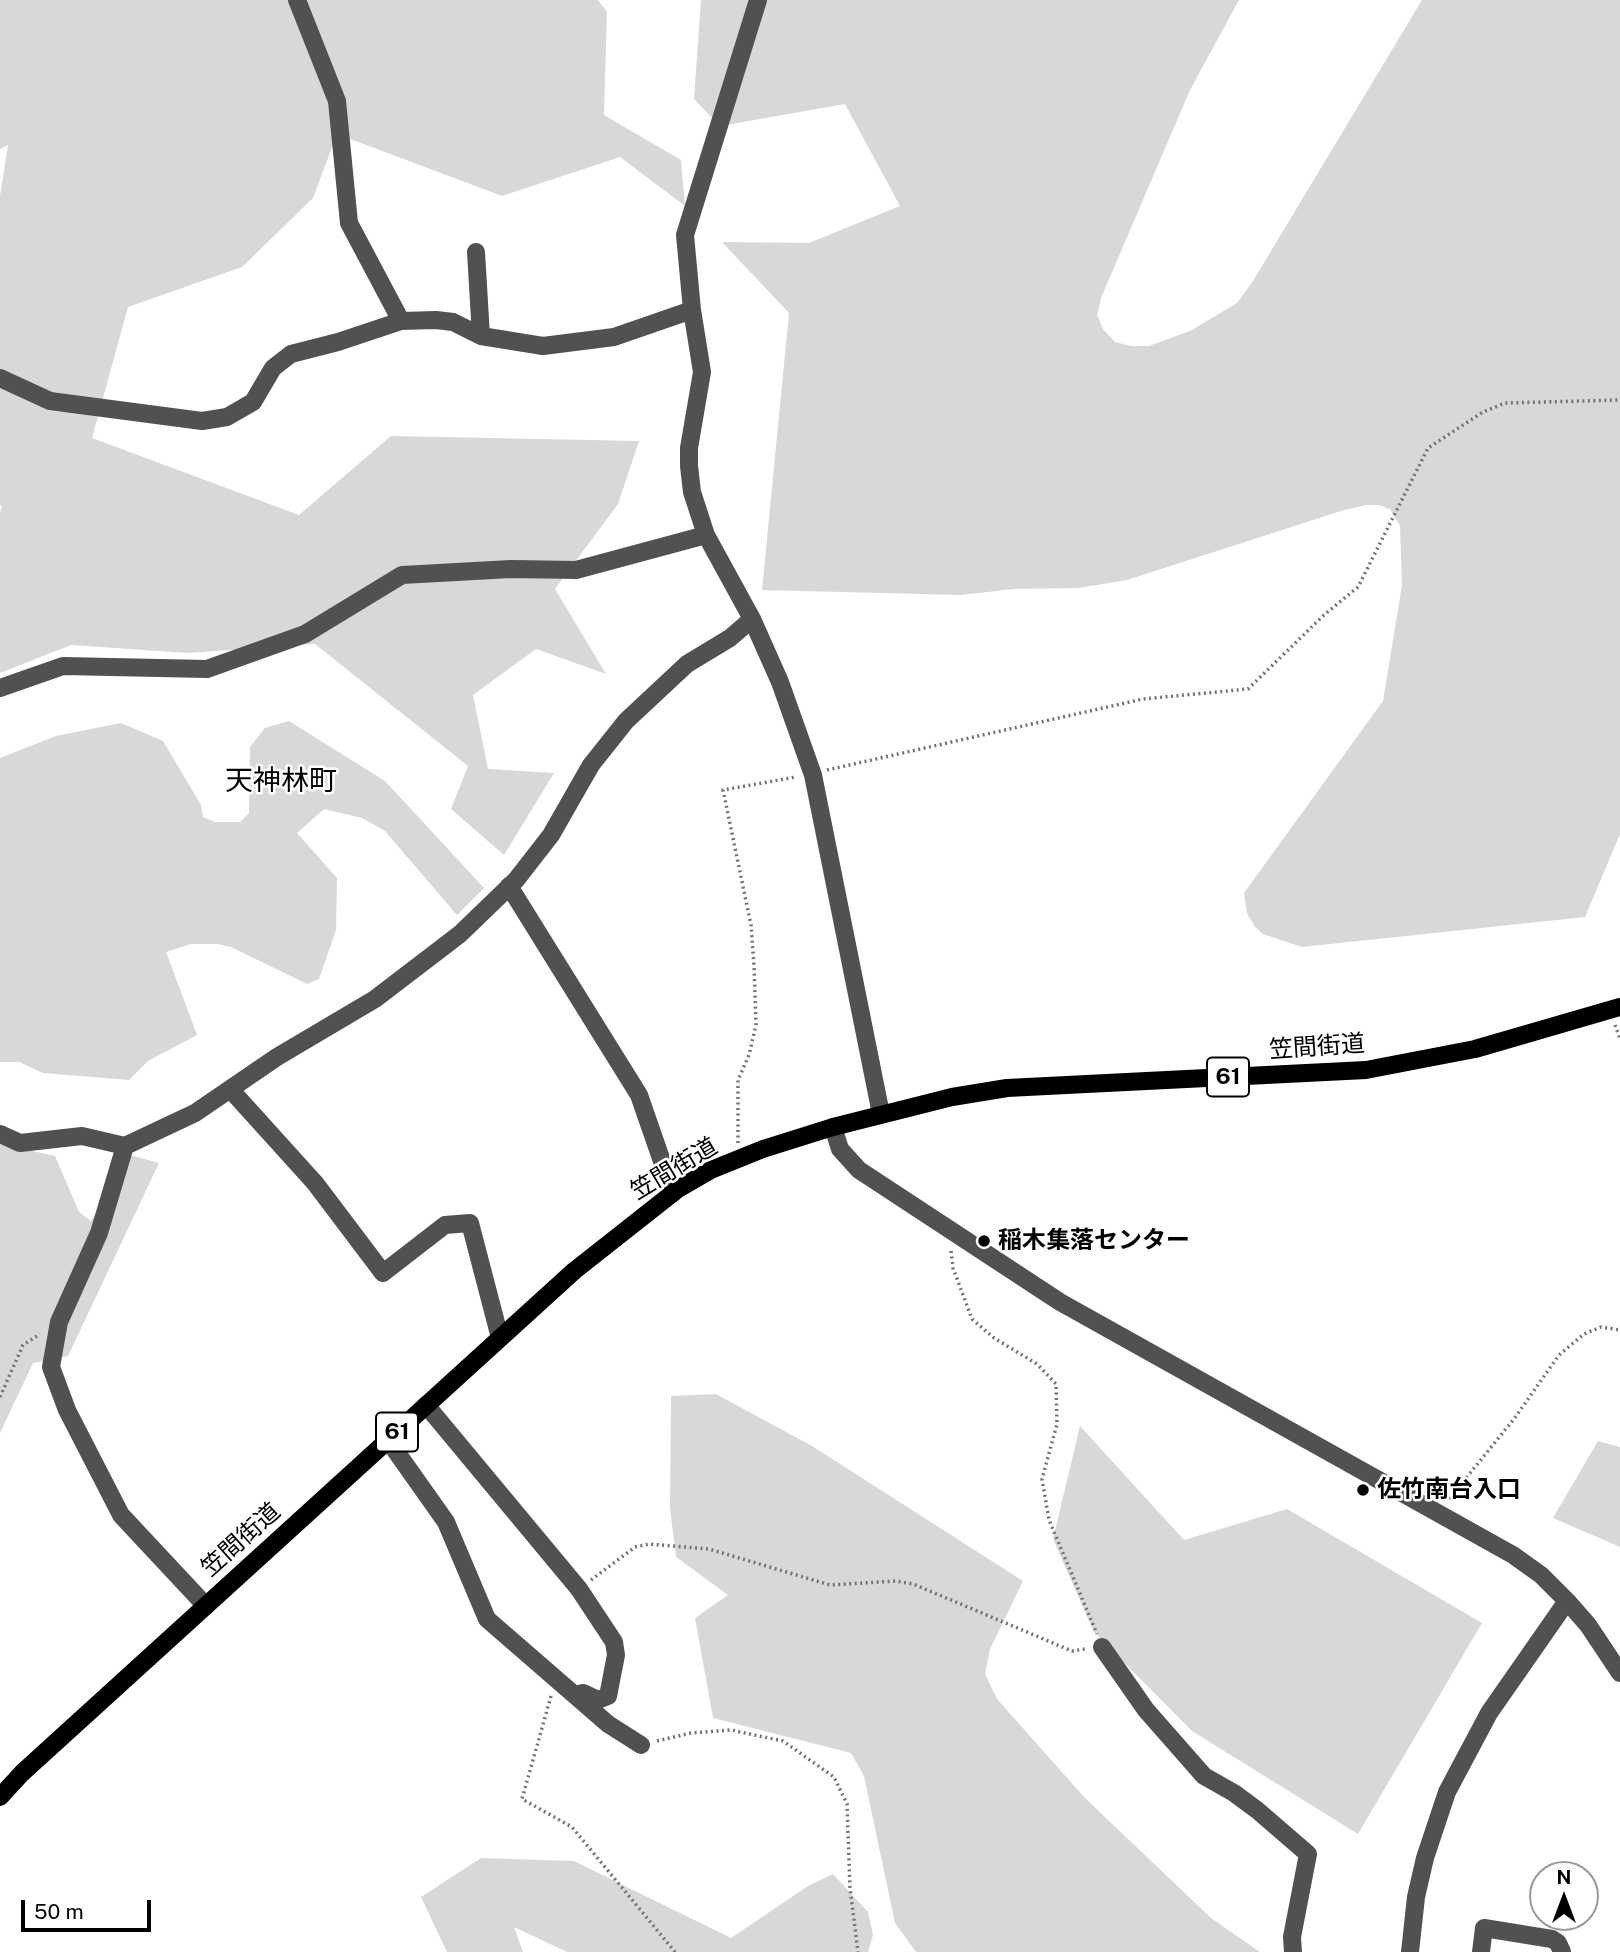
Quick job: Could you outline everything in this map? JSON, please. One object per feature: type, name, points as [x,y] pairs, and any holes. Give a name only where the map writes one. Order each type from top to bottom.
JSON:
[{"type":"main road","name":"笠間街道","points":[[0,1797],[22,1773],[574,1271],[673,1193],[711,1170],[738,1158],[833,1127],[952,1097],[1007,1088],[1366,1070],[1475,1049],[1620,1007]]},
{"type":"street","points":[[297,0],[337,101],[349,223],[401,321]]},
{"type":"street","points":[[758,0],[685,235],[692,310],[702,372],[689,448],[689,466],[692,492],[706,535],[752,619],[780,682],[813,775],[881,1114]]},
{"type":"street","points":[[476,252],[481,336]]},
{"type":"street","points":[[0,377],[50,401],[202,421],[227,417],[253,402],[273,369],[291,354],[401,321],[453,322],[481,336],[543,346],[614,337],[692,310]]},
{"type":"street","points":[[0,688],[63,666],[207,670],[305,634],[402,575],[511,569],[576,570],[706,535]]},
{"type":"street","points":[[0,1134],[20,1143],[82,1136],[125,1146],[195,1113],[277,1057],[374,999],[460,934],[509,886],[551,835],[591,765],[626,721],[687,664],[730,638],[752,619]]},
{"type":"street","points":[[509,886],[639,1095],[673,1193]]},
{"type":"street","points":[[230,1089],[316,1182],[383,1273],[445,1225],[470,1223],[500,1338]]},
{"type":"street","points":[[833,1127],[840,1149],[853,1165],[1060,1302],[1437,1515],[1513,1555],[1541,1575],[1567,1601],[1588,1625],[1620,1673]]},
{"type":"street","points":[[125,1146],[99,1233],[59,1322],[51,1367],[73,1421],[121,1515],[206,1606]]},
{"type":"street","points":[[426,1405],[579,1589],[614,1642],[616,1655],[608,1696],[598,1700],[583,1693],[575,1695]]},
{"type":"street","points":[[388,1440],[446,1522],[487,1619],[608,1724],[641,1745]]},
{"type":"street","points":[[1410,1952],[1416,1897],[1425,1858],[1447,1792],[1489,1713],[1567,1601]]},
{"type":"street","points":[[1102,1647],[1146,1710],[1203,1776],[1234,1793],[1257,1810],[1308,1854],[1292,1937],[1293,1952]]},
{"type":"street","points":[[1481,1952],[1483,1928],[1552,1939],[1558,1943],[1562,1952]]},
{"type":"path","points":[[738,1158],[738,1080],[749,1055],[756,1025],[754,966],[751,925],[723,790],[813,775],[851,763],[1143,698],[1248,689],[1324,615],[1358,587],[1428,448],[1483,412],[1505,403],[1620,400]]},
{"type":"path","points":[[579,1589],[635,1547],[649,1544],[709,1549],[830,1585],[896,1581],[913,1584],[1072,1651],[1102,1647],[1049,1520],[1042,1479],[1057,1424],[1056,1384],[1037,1364],[993,1338],[972,1319],[953,1268],[950,1231]]},
{"type":"path","points":[[0,1397],[23,1345],[59,1322]]},
{"type":"path","points":[[1437,1515],[1514,1419],[1559,1355],[1584,1334],[1601,1327],[1620,1330]]},
{"type":"path","points":[[556,1679],[522,1799],[572,1827],[675,1952]]},
{"type":"path","points":[[641,1745],[691,1733],[731,1730],[783,1741],[834,1777],[847,1804],[850,1888],[858,1952]]},
{"type":"shaded area","points":[[0,0],[598,0],[607,12],[604,115],[681,160],[685,206],[620,157],[502,196],[337,134],[313,198],[242,267],[128,307],[92,438],[299,515],[391,436],[639,441],[618,504],[555,589],[606,674],[536,649],[473,695],[488,769],[554,773],[504,855],[451,809],[468,766],[315,644],[188,653],[71,645],[0,673],[0,196],[8,145],[0,149]]},
{"type":"shaded area","points":[[701,0],[1239,0],[1190,90],[1101,298],[1097,315],[1103,329],[1115,342],[1131,346],[1149,346],[1190,331],[1237,303],[1253,281],[1422,0],[1620,0],[1620,834],[1585,917],[1302,947],[1263,934],[1255,927],[1247,913],[1244,893],[1383,701],[1402,585],[1400,526],[1390,509],[1366,505],[1341,511],[1127,580],[1078,588],[1014,589],[961,595],[762,590],[789,313],[722,242],[809,243],[900,206],[845,104],[720,126],[694,99]]},
{"type":"shaded area","points":[[289,721],[385,781],[484,888],[457,915],[385,831],[362,818],[324,809],[297,833],[337,878],[336,930],[319,979],[307,984],[231,947],[191,944],[166,952],[197,1035],[148,1061],[129,1080],[43,1073],[19,1062],[0,1062],[0,758],[56,736],[121,723],[163,741],[201,805],[203,817],[215,822],[240,822],[249,813],[250,747],[265,728]]},
{"type":"shaded area","points":[[0,1144],[55,1156],[79,1212],[91,1221],[130,1155],[159,1163],[68,1356],[33,1363],[0,1433]]},
{"type":"shaded area","points":[[716,1394],[812,1446],[1023,1581],[990,1649],[985,1674],[997,1699],[1085,1798],[1211,1918],[1260,1952],[916,1952],[895,1923],[864,1776],[851,1753],[713,1718],[695,1618],[728,1595],[676,1557],[670,1508],[671,1396]]},
{"type":"shaded area","points":[[1080,1426],[1184,1540],[1287,1509],[1482,1623],[1358,1834],[1192,1731],[1094,1632],[1053,1539]]},
{"type":"shaded area","points":[[1598,1441],[1620,1447],[1620,1547],[1553,1518]]},
{"type":"shaded area","points":[[481,1858],[574,1861],[731,1938],[808,1886],[833,1874],[868,1912],[873,1935],[868,1952],[567,1952],[514,1927],[523,1952],[447,1952],[421,1897]]},
{"type":"place","name":"稲木集落センター","points":[[984,1241]]},
{"type":"place","name":"佐竹南台入口","points":[[1363,1490]]},
{"type":"district","name":"天神林町","points":[[281,781]]}]
